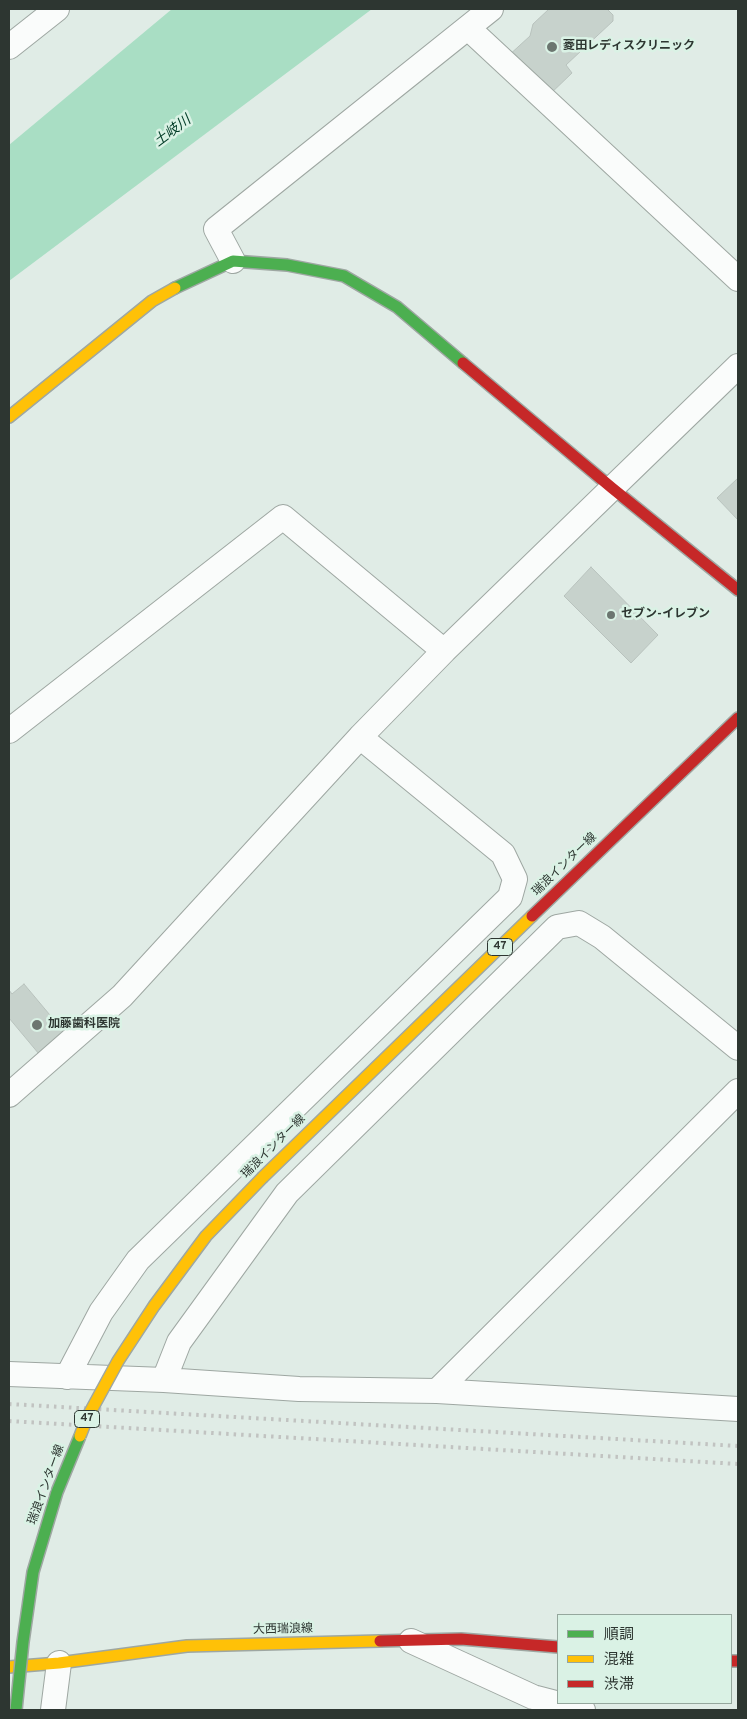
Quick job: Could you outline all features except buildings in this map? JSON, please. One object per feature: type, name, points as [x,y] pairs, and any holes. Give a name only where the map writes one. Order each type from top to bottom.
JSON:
[{"type":"main road","points":[[9,417],[152,302],[192,279],[233,262],[287,265],[344,276],[397,307],[612,488],[738,590]]},
{"type":"main road","name":"瑞浪インター線","points":[[16,1710],[33,1572],[57,1492],[87,1418],[118,1361],[154,1306],[206,1236],[263,1177],[738,718]]},
{"type":"main road","name":"大西瑞浪線","points":[[9,1668],[187,1646],[461,1639],[557,1647]]},
{"type":"street","points":[[9,47],[32,16],[57,9]]},
{"type":"street","points":[[233,262],[216,229],[491,9]]},
{"type":"street","points":[[468,28],[738,279]]},
{"type":"street","points":[[9,1094],[122,996],[360,737],[444,651],[738,366]]},
{"type":"street","points":[[9,731],[283,517],[444,651]]},
{"type":"street","points":[[67,1377],[101,1312],[138,1260],[510,897],[515,879],[503,854],[360,737]]},
{"type":"street","points":[[164,1380],[179,1342],[287,1193],[557,927],[579,924],[602,937],[738,1048]]},
{"type":"street","points":[[437,1391],[738,1090]]},
{"type":"street","points":[[9,1374],[164,1380],[299,1389],[437,1391],[738,1409]]},
{"type":"street","points":[[411,1641],[533,1697],[557,1703]]},
{"type":"street","points":[[53,1710],[59,1663]]},
{"type":"street","points":[[560,1704],[583,1710]]},
{"type":"water","name":"土岐川","points":[[172,9],[372,9],[9,281],[9,145]]},
{"type":"railway","points":[[9,1404],[738,1446]]},
{"type":"railway","points":[[9,1421],[738,1464]]},
{"type":"traffic: fast","points":[[175,288],[233,261],[287,265],[344,276],[397,307],[463,363]]},
{"type":"traffic: fast","points":[[16,1710],[33,1572],[57,1492],[80,1436]]},
{"type":"traffic: slow","points":[[9,417],[152,301],[175,288]]},
{"type":"traffic: slow","points":[[263,1177],[532,916]]},
{"type":"traffic: slow","points":[[80,1436],[87,1418],[118,1361],[154,1306],[206,1236],[263,1177]]},
{"type":"traffic: slow","points":[[9,1667],[59,1663],[187,1646],[380,1641]]},
{"type":"traffic: jam","points":[[463,363],[612,488],[738,590]]},
{"type":"traffic: jam","points":[[532,916],[738,718]]},
{"type":"traffic: jam","points":[[380,1641],[461,1639],[557,1647]]},
{"type":"traffic: jam","points":[[732,1661],[738,1661]]},
{"type":"place","name":"菱田レディスクリニック","points":[[552,47]]},
{"type":"place","name":"セブン-イレブン","points":[[611,615]]},
{"type":"place","name":"加藤歯科医院","points":[[37,1025]]}]
